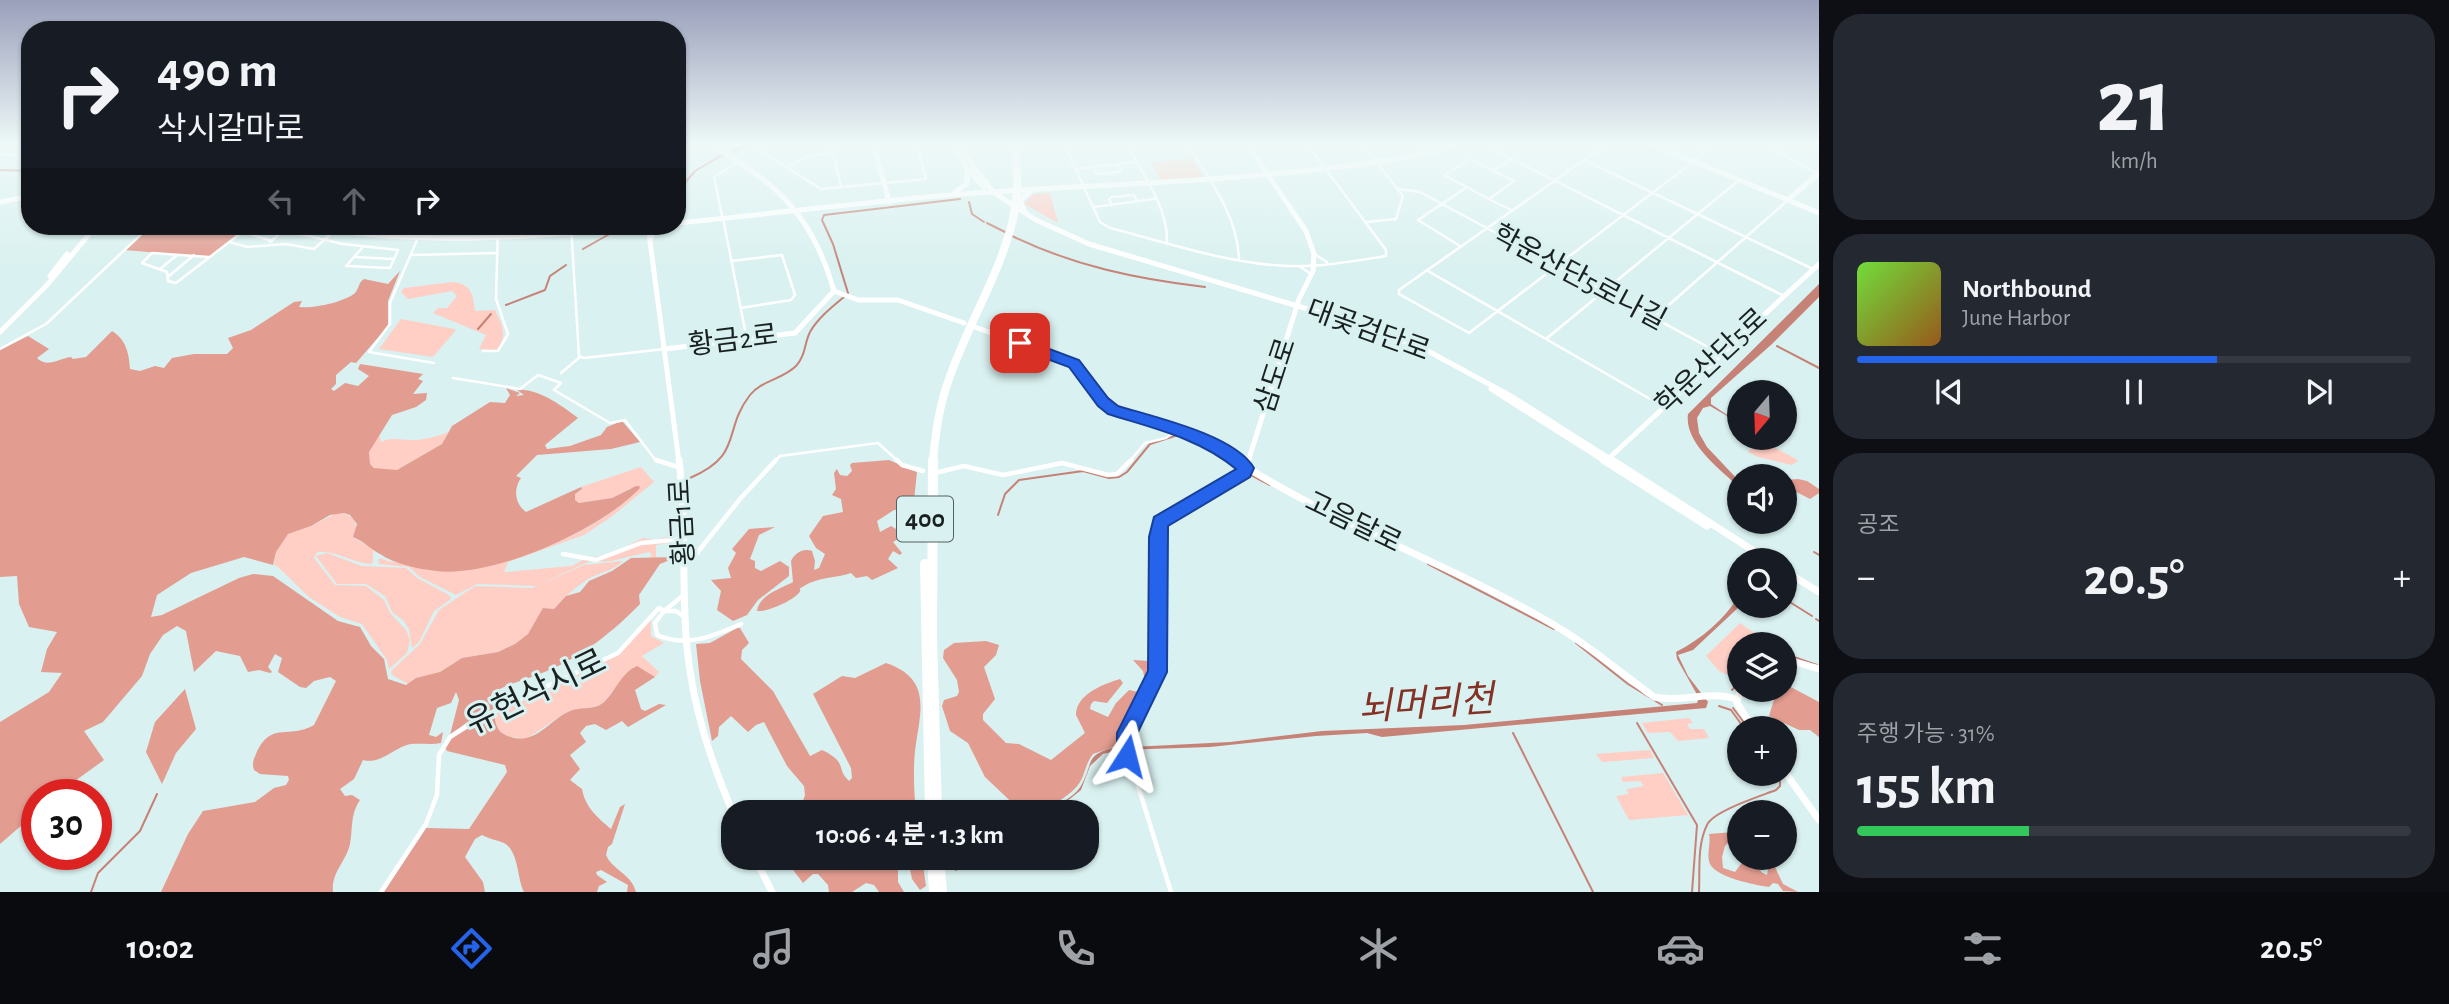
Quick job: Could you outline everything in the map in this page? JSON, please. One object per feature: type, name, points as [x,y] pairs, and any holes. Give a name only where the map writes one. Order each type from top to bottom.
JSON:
[{"type":"highway","name":"400","points":[[937,800],[931,508],[937,425],[952,376],[1004,241],[1014,186]]},
{"type":"highway","name":"400","points":[[930,800],[925,507],[931,433],[946,375],[1004,241]]},
{"type":"highway","points":[[933,870],[934,892]]},
{"type":"highway","points":[[940,870],[942,892]]},
{"type":"street","points":[[716,186],[747,340]]},
{"type":"street","points":[[774,186],[798,210],[815,241],[834,291],[861,301],[898,300],[964,323]]},
{"type":"street","points":[[816,186],[821,189],[856,186]]},
{"type":"street","points":[[885,186],[888,201]]},
{"type":"street","points":[[957,194],[965,186]]},
{"type":"street","points":[[983,187],[1033,190],[1134,186]]},
{"type":"street","points":[[1147,186],[1166,224],[1167,242]]},
{"type":"street","points":[[1211,186],[1236,229],[1240,245],[1239,260]]},
{"type":"street","points":[[1275,186],[1306,231],[1314,254],[1329,262]]},
{"type":"street","points":[[1085,188],[1101,224],[1106,227],[1239,260],[1297,266],[1387,255],[1338,186]]},
{"type":"street","points":[[1396,186],[1403,196]]},
{"type":"street","points":[[1489,199],[1509,186]]},
{"type":"street","points":[[1545,186],[1399,290],[1399,294],[1465,333],[1472,332],[1662,186]]},
{"type":"street","points":[[1561,186],[1784,296]]},
{"type":"street","points":[[1638,186],[1813,269]]},
{"type":"street","points":[[1546,340],[1732,186]]},
{"type":"street","points":[[1753,186],[1819,213]]},
{"type":"street","points":[[1654,318],[1804,186]]},
{"type":"street","points":[[686,221],[957,194],[983,187],[1085,188]]},
{"type":"street","name":"대곶검단로","points":[[983,187],[1028,220],[1076,243],[1297,307]]},
{"type":"street","name":"대곶검단로","points":[[983,187],[1028,216],[1099,247],[1297,307],[1389,338],[1445,363],[1749,548]]},
{"type":"street","points":[[1460,246],[1418,220],[1467,187],[1511,210]]},
{"type":"street","name":"학운산단5로나길","points":[[1398,188],[1442,204],[1721,354]]},
{"type":"street","points":[[1365,222],[1396,219],[1406,189]]},
{"type":"street","points":[[1028,216],[1022,209],[1020,200],[1033,190]]},
{"type":"street","points":[[1112,205],[1109,199],[1112,197],[1132,195],[1137,201]]},
{"type":"street","points":[[0,202],[21,197]]},
{"type":"street","points":[[1094,206],[1154,199]]},
{"type":"street","points":[[0,330],[47,285],[86,235]]},
{"type":"street","points":[[0,349],[46,324],[140,235]]},
{"type":"street","points":[[195,254],[169,276],[169,282],[176,283],[238,235]]},
{"type":"street","points":[[252,235],[272,241]]},
{"type":"street","points":[[266,245],[279,235]]},
{"type":"street","points":[[284,244],[295,235]]},
{"type":"street","points":[[301,235],[363,247],[398,249],[389,268],[346,266],[363,247]]},
{"type":"street","points":[[229,242],[248,247],[284,244],[314,249],[330,235]]},
{"type":"street","points":[[366,235],[510,235]]},
{"type":"street","points":[[572,235],[580,357]]},
{"type":"street","points":[[646,235],[650,241]]},
{"type":"street","name":"황금1로","points":[[649,235],[680,467],[689,663],[698,722],[710,760],[727,800]]},
{"type":"street","points":[[650,241],[652,235]]},
{"type":"street","points":[[483,351],[493,353],[500,349],[508,334],[496,299],[498,236]]},
{"type":"street","points":[[418,237],[390,303],[390,324],[369,352],[434,363]]},
{"type":"street","points":[[169,276],[160,269],[142,263],[151,253],[209,257]]},
{"type":"street","points":[[411,256],[497,253]]},
{"type":"street","name":"삼도로","points":[[1246,468],[1297,307],[1311,274],[1314,254]]},
{"type":"street","points":[[160,269],[177,255]]},
{"type":"street","points":[[731,261],[782,255],[794,295],[788,300],[741,308]]},
{"type":"street","points":[[354,257],[394,259]]},
{"type":"street","name":"학운산단5로","points":[[1607,460],[1819,264]]},
{"type":"street","points":[[1297,266],[1311,274]]},
{"type":"street","points":[[1428,271],[1664,407]]},
{"type":"street","name":"황금2로","points":[[665,349],[798,332],[834,291]]},
{"type":"street","name":"고음달로","points":[[975,327],[1072,362],[1110,408],[1198,436],[1274,485],[1398,544],[1563,629],[1654,697],[1664,699],[1710,694],[1727,696]]},
{"type":"street","points":[[561,373],[580,357],[665,349]]},
{"type":"street","points":[[453,378],[520,389],[538,374],[557,380],[561,383],[554,390],[607,422],[625,420],[657,462],[667,467],[680,467]]},
{"type":"street","points":[[939,472],[964,466],[1003,475],[1062,463],[1112,475],[1123,470],[1145,443],[1166,438],[1178,430]]},
{"type":"street","points":[[685,563],[697,553],[740,499],[780,456],[878,443],[902,465],[923,471]]},
{"type":"street","name":"대곶검단로","points":[[1607,460],[1743,548]]},
{"type":"street","points":[[1171,892],[1125,746],[1129,729],[1158,672],[1160,522],[1244,472],[1246,468]]},
{"type":"street","points":[[563,554],[596,560],[641,543],[684,539]]},
{"type":"street","points":[[1797,580],[1819,595]]},
{"type":"street","name":"유현삭시로","points":[[381,892],[429,817],[437,795],[439,755],[450,737],[478,719],[608,659],[632,640],[659,608],[664,611],[678,598],[687,594]]},
{"type":"street","points":[[687,619],[676,611],[664,611],[654,629],[660,637],[671,640],[713,637],[741,624]]},
{"type":"street","points":[[1797,663],[1819,669]]},
{"type":"street","points":[[1795,786],[1819,820]]},
{"type":"street","points":[[761,870],[772,892]]},
{"type":"shaded area","points":[[1050,193],[1058,223],[1024,204],[1033,194]]},
{"type":"shaded area","points":[[140,235],[238,235],[209,257],[124,250]]},
{"type":"shaded area","points":[[400,271],[388,301],[388,326],[356,363],[351,362],[336,375],[336,384],[331,389],[334,391],[345,383],[358,386],[369,376],[358,369],[360,364],[423,374],[418,379],[423,381],[413,394],[427,393],[426,400],[416,407],[392,415],[369,452],[370,464],[374,468],[397,470],[442,444],[452,426],[490,402],[505,403],[510,395],[506,388],[520,393],[516,396],[524,395],[517,390],[542,395],[578,418],[545,445],[547,449],[570,446],[601,435],[607,427],[622,421],[640,442],[611,449],[537,455],[516,476],[521,478],[516,491],[517,501],[526,512],[581,487],[575,494],[575,500],[579,503],[612,498],[636,486],[640,488],[600,520],[545,548],[486,567],[460,571],[429,570],[392,561],[353,537],[357,524],[350,515],[330,515],[311,526],[288,534],[276,552],[273,565],[244,557],[191,573],[157,595],[151,617],[162,615],[239,578],[253,574],[273,576],[338,621],[360,627],[371,646],[384,659],[388,679],[406,685],[416,678],[440,672],[462,658],[498,652],[515,644],[528,634],[543,608],[554,609],[566,596],[580,592],[589,581],[612,571],[631,558],[677,557],[660,564],[639,595],[640,604],[585,651],[560,665],[491,694],[494,709],[466,723],[450,735],[459,700],[456,692],[451,703],[437,708],[429,735],[436,737],[443,732],[441,743],[405,745],[382,758],[363,760],[354,779],[340,789],[345,796],[352,795],[360,800],[353,816],[350,844],[336,873],[333,892],[161,892],[188,834],[203,811],[255,802],[274,788],[286,785],[288,776],[260,774],[254,770],[256,754],[268,737],[274,734],[314,725],[336,681],[330,677],[314,681],[306,688],[300,687],[278,672],[282,658],[275,654],[268,667],[272,672],[270,673],[259,670],[248,672],[240,656],[216,651],[194,672],[186,631],[177,626],[163,635],[150,654],[142,676],[103,722],[84,731],[104,760],[78,779],[21,779],[21,826],[0,844],[0,722],[49,692],[62,673],[41,672],[47,649],[57,632],[29,627],[19,604],[17,576],[0,577],[0,350],[28,336],[49,349],[37,358],[41,361],[86,357],[112,331],[124,343],[130,369],[140,371],[155,366],[164,368],[172,358],[194,354],[227,354],[233,348],[228,338],[251,330],[294,302],[302,301],[299,307],[305,307],[336,302],[355,293],[364,279],[388,284]]},
{"type":"shaded area","points":[[453,282],[468,288],[475,311],[495,310],[503,335],[496,350],[479,349],[486,335],[433,313],[438,308],[447,308],[457,296],[452,291],[408,299],[401,292],[404,288]]},
{"type":"shaded area","points":[[1819,284],[1819,297],[1772,344],[1731,380],[1727,380],[1727,384],[1711,398],[1711,404],[1727,416],[1710,406],[1703,408],[1697,418],[1699,433],[1707,447],[1727,468],[1727,476],[1698,445],[1688,425],[1688,414]]},
{"type":"shaded area","points":[[401,319],[456,330],[433,357],[379,349]]},
{"type":"shaded area","points":[[448,432],[442,444],[397,470],[378,470],[370,464],[369,452],[379,434],[381,442],[392,439],[423,439]]},
{"type":"shaded area","points":[[1779,450],[1798,461],[1788,464],[1748,452]]},
{"type":"shaded area","points":[[889,460],[917,472],[914,500],[903,510],[894,510],[877,521],[880,532],[891,526],[906,535],[916,531],[915,542],[898,539],[893,542],[902,553],[900,555],[893,551],[888,559],[898,568],[872,580],[867,576],[856,578],[851,573],[815,581],[800,588],[798,594],[784,603],[757,611],[766,597],[793,582],[791,561],[797,554],[805,550],[812,551],[814,570],[819,568],[825,554],[816,548],[809,536],[823,516],[843,512],[841,499],[832,495],[836,489],[834,473],[837,469],[840,475],[847,476],[852,471],[852,463]]},
{"type":"shaded area","points":[[641,467],[654,482],[611,517],[584,535],[508,562],[504,572],[572,566],[585,559],[611,554],[643,538],[654,540],[675,535],[675,542],[656,545],[656,558],[650,557],[652,554],[649,552],[611,561],[588,562],[536,586],[477,584],[456,595],[420,577],[409,567],[379,564],[378,560],[381,558],[438,571],[462,570],[517,558],[600,520],[640,488],[631,488],[612,498],[579,503],[575,500],[575,494],[581,487]]},
{"type":"shaded area","points":[[1797,479],[1807,481],[1819,489],[1819,493],[1810,499],[1797,492]]},
{"type":"shaded area","points":[[337,513],[354,520],[356,527],[353,537],[373,549],[373,562],[364,563],[324,552],[317,552],[314,558],[335,585],[366,586],[384,600],[390,613],[406,630],[410,640],[407,653],[389,669],[387,660],[362,624],[340,617],[309,597],[274,565],[276,552],[288,534]]},
{"type":"shaded area","points":[[775,527],[759,535],[750,559],[755,561],[755,568],[761,571],[780,561],[789,567],[789,576],[758,600],[747,615],[733,621],[717,610],[721,591],[711,580],[731,578],[728,568],[736,553],[732,549],[749,529]]},
{"type":"shaded area","points":[[327,553],[362,566],[406,568],[417,578],[449,595],[451,599],[434,611],[419,642],[412,648],[409,629],[403,620],[392,612],[385,596],[366,584],[337,584],[316,556]]},
{"type":"shaded area","points":[[623,561],[588,579],[554,609],[544,608],[528,634],[515,644],[498,652],[462,658],[435,675],[416,678],[408,684],[392,675],[391,671],[420,644],[439,610],[475,586],[532,588],[584,565]]},
{"type":"shaded area","points":[[1726,613],[1727,618],[1693,650],[1678,655],[1688,676],[1708,702],[1706,708],[1382,737],[1367,733],[1210,747],[1119,750],[1103,754],[1090,766],[1081,790],[1065,800],[1079,789],[1094,757],[1112,748],[1230,742],[1322,731],[1464,725],[1697,703],[1699,698],[1677,659],[1676,652],[1711,628]]},
{"type":"shaded area","points":[[651,619],[651,636],[664,643],[642,656],[659,672],[655,677],[634,667],[601,705],[567,712],[526,739],[507,736],[497,729],[494,713],[618,655]]},
{"type":"shaded area","points":[[1740,623],[1753,632],[1731,632]]},
{"type":"shaded area","points":[[740,628],[749,643],[742,650],[741,659],[773,691],[810,756],[822,750],[836,758],[849,781],[852,778],[851,768],[813,694],[842,676],[855,678],[886,663],[901,670],[911,678],[920,698],[914,766],[915,800],[803,800],[804,786],[787,766],[764,722],[748,732],[731,716],[719,727],[718,736],[712,741],[696,644],[710,643]]},
{"type":"shaded area","points":[[1727,636],[1727,675],[1720,672],[1706,656]]},
{"type":"shaded area","points":[[986,641],[999,645],[996,655],[984,667],[995,699],[983,714],[983,720],[1006,743],[1019,744],[1051,760],[1085,733],[1076,715],[1077,708],[1086,696],[1099,687],[1120,679],[1123,683],[1107,703],[1094,701],[1091,704],[1090,709],[1108,717],[1116,703],[1129,690],[1138,692],[1145,681],[1143,671],[1133,660],[1149,661],[1156,665],[1151,685],[1129,724],[1122,744],[1093,754],[1078,785],[1067,796],[1060,800],[1009,800],[985,777],[968,743],[950,731],[942,706],[944,700],[957,696],[959,692],[957,680],[943,658],[944,650],[954,643]]},
{"type":"shaded area","points":[[637,666],[655,677],[635,690],[641,709],[645,711],[659,704],[666,705],[628,727],[622,721],[606,730],[595,724],[586,726],[580,733],[586,742],[570,755],[580,769],[570,780],[582,789],[589,807],[611,829],[620,807],[625,804],[606,855],[630,880],[636,892],[627,892],[628,885],[601,870],[596,872],[597,875],[607,882],[599,886],[597,892],[524,892],[509,847],[482,835],[475,839],[465,857],[483,882],[485,892],[384,892],[426,828],[469,829],[507,772],[505,765],[447,751],[445,747],[450,739],[494,713],[498,728],[506,735],[520,739],[535,735],[568,712],[600,705],[627,673]]},
{"type":"shaded area","points":[[185,689],[196,729],[176,753],[162,784],[146,752],[155,722]]},
{"type":"shaded area","points":[[1797,690],[1819,702],[1819,737],[1810,730],[1797,729],[1797,716],[1769,716],[1773,702],[1797,702]]},
{"type":"shaded area","points":[[1689,718],[1693,723],[1687,724],[1690,729],[1704,729],[1709,738],[1678,741],[1670,732],[1648,733],[1642,723]]},
{"type":"shaded area","points":[[1650,750],[1654,758],[1602,762],[1596,754]]},
{"type":"shaded area","points":[[1663,773],[1688,815],[1629,820],[1616,796],[1628,794],[1627,789],[1644,786],[1640,781],[1623,782],[1621,777]]},
{"type":"shaded area","points":[[1727,832],[1727,844],[1722,857],[1723,868],[1735,872],[1760,870],[1767,875],[1768,870],[1776,870],[1783,884],[1798,892],[1783,891],[1778,884],[1773,883],[1769,887],[1754,884],[1718,872],[1709,861],[1709,834]]},
{"type":"shaded area","points":[[793,870],[898,870],[898,882],[904,892],[879,892],[874,885],[866,883],[852,892],[829,892],[828,885],[818,874],[813,874],[803,883]]},
{"type":"shaded area","points":[[910,870],[924,870],[926,886],[920,890],[912,879]]},
{"type":"waterway","points":[[848,293],[833,244],[822,220],[824,215],[960,199]]},
{"type":"waterway","points":[[969,202],[972,214],[984,222]]},
{"type":"waterway","points":[[987,223],[1007,233]]},
{"type":"waterway","points":[[583,249],[608,235]]},
{"type":"waterway","points":[[1012,236],[1059,256],[1106,270],[1205,287]]},
{"type":"waterway","points":[[506,305],[545,290],[550,276],[566,265]]},
{"type":"waterway","points":[[690,478],[718,460],[730,441],[736,420],[750,395],[760,386],[796,366],[802,358],[813,327],[844,297]]},
{"type":"waterway","points":[[478,329],[491,314]]},
{"type":"waterway","points":[[1777,346],[1819,368]]},
{"type":"waterway","points":[[998,515],[1005,494],[1019,480],[1083,471],[1109,478],[1119,477],[1127,472],[1150,444],[1181,434]]},
{"type":"waterway","points":[[1249,474],[1270,485]]},
{"type":"waterway","points":[[1814,552],[1819,555]]},
{"type":"waterway","points":[[1428,564],[1554,629]]},
{"type":"waterway","points":[[1797,607],[1812,616]]},
{"type":"waterway","points":[[1576,643],[1628,684],[1662,705]]},
{"type":"waterway","points":[[1797,658],[1817,665]]},
{"type":"waterway","points":[[1719,706],[1731,710],[1735,716]]},
{"type":"waterway","points":[[1733,708],[1739,716]]},
{"type":"waterway","points":[[1637,723],[1697,825],[1692,892]]},
{"type":"waterway","points":[[1513,733],[1593,892]]},
{"type":"waterway","points":[[1699,892],[1700,849],[1707,825],[1718,814],[1780,786]]},
{"type":"waterway","points":[[91,892],[98,873],[140,831],[157,794]]},
{"type":"route","points":[[1020,343],[1074,363],[1103,402],[1113,410],[1198,436],[1229,454],[1246,468],[1244,472],[1160,522],[1158,672],[1127,733],[1127,756]]},
{"type":"water label","name":"뇌머리천","points":[[1426,704]]}]
